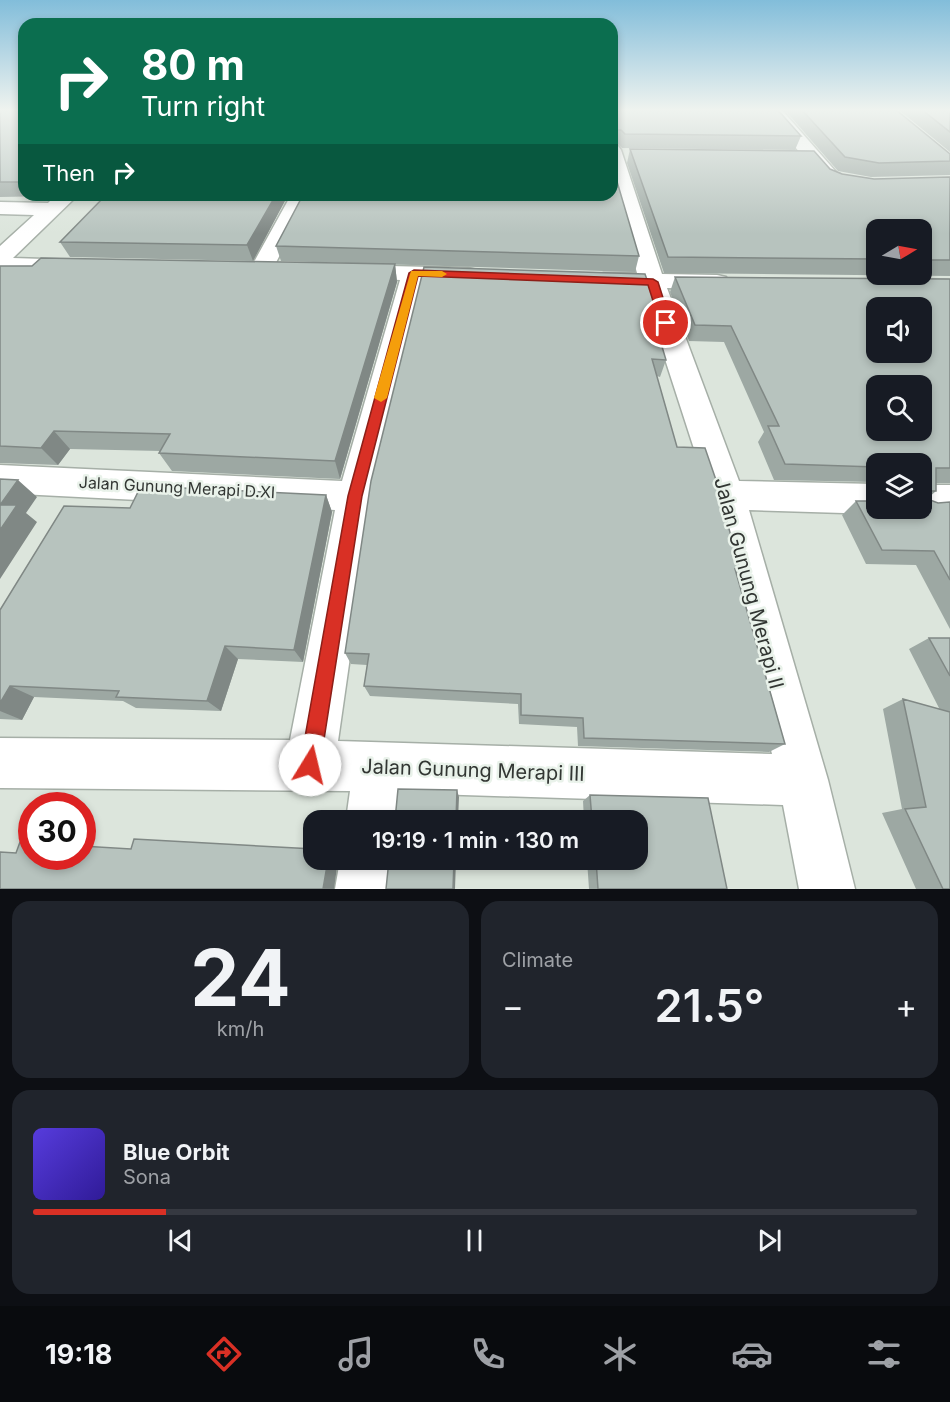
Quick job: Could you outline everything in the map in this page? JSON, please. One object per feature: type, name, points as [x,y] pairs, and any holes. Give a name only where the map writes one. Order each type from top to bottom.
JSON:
[{"type":"street","points":[[807,150],[830,177],[842,182],[855,183]]},
{"type":"street","points":[[618,153],[636,155]]},
{"type":"street","points":[[791,157],[813,158]]},
{"type":"street","name":"Jalan Gunung Merapi II","points":[[618,169],[653,282],[727,495],[803,780],[827,889]]},
{"type":"street","points":[[261,271],[299,201]]},
{"type":"street","points":[[0,208],[61,202]]},
{"type":"street","points":[[0,258],[61,202]]},
{"type":"street","points":[[0,266],[95,268]]},
{"type":"street","points":[[332,272],[486,275]]},
{"type":"street","points":[[310,765],[355,496],[414,273]]},
{"type":"street","points":[[581,279],[736,283]]},
{"type":"street","name":"Jalan Gunung Merapi D.XI","points":[[0,479],[74,498],[355,496]]},
{"type":"street","points":[[727,495],[866,499]]},
{"type":"street","points":[[932,500],[950,500]]},
{"type":"street","name":"Jalan Gunung Merapi III","points":[[0,763],[310,765],[803,780]]},
{"type":"street","points":[[373,810],[379,767]]},
{"type":"street","points":[[363,889],[366,870]]},
{"type":"building","points":[[0,150],[18,150],[18,182],[0,182]]},
{"type":"building","points":[[631,150],[814,151],[830,169],[842,174],[874,179],[950,177],[950,260],[932,260],[932,219],[866,219],[866,259],[668,257]]},
{"type":"building","points":[[839,150],[946,150],[950,154],[950,161],[879,163],[845,157]]},
{"type":"building","points":[[618,185],[639,256],[276,246],[300,201],[618,201]]},
{"type":"building","points":[[100,201],[273,201],[247,245],[60,242]]},
{"type":"building","points":[[41,258],[395,264],[335,461],[159,453],[170,434],[54,431],[41,448],[0,446],[0,266],[32,266]]},
{"type":"building","points":[[424,267],[645,274],[662,323],[655,323],[666,360],[652,359],[677,447],[705,448],[740,570],[735,569],[785,744],[584,738],[583,718],[521,715],[521,694],[364,686],[369,654],[345,653],[371,481]]},
{"type":"building","points":[[675,277],[866,278],[866,285],[932,285],[932,279],[950,279],[950,468],[936,468],[936,491],[932,491],[932,453],[866,453],[866,467],[785,464],[768,426],[779,426],[731,326],[695,325]]},
{"type":"building","points":[[0,479],[18,480],[0,505]]},
{"type":"building","points":[[141,486],[326,495],[294,650],[225,646],[207,701],[116,697],[119,691],[10,686],[0,703],[0,610],[64,506],[130,508]]},
{"type":"building","points":[[856,501],[866,501],[866,519],[932,519],[932,501],[938,503],[950,502],[950,580],[934,551],[882,550]]},
{"type":"building","points":[[0,505],[17,505],[0,530]]},
{"type":"building","points":[[929,638],[950,638],[950,676]]},
{"type":"building","points":[[903,699],[950,712],[950,889],[943,889],[905,809],[926,807]]},
{"type":"building","points":[[398,789],[457,790],[456,810],[396,810]]},
{"type":"building","points":[[590,795],[708,798],[727,889],[598,889],[597,870],[648,870],[648,810],[591,810]]},
{"type":"building","points":[[134,839],[303,848],[303,870],[326,870],[323,889],[0,889],[0,852],[16,853],[18,848],[18,870],[96,870],[96,847],[131,849]]},
{"type":"building","points":[[388,870],[454,870],[453,889],[386,889]]},
{"type":"slow traffic","points":[[381,398],[414,273],[442,274]]},
{"type":"route","points":[[310,765],[355,496],[414,273],[653,282],[666,323]]}]
